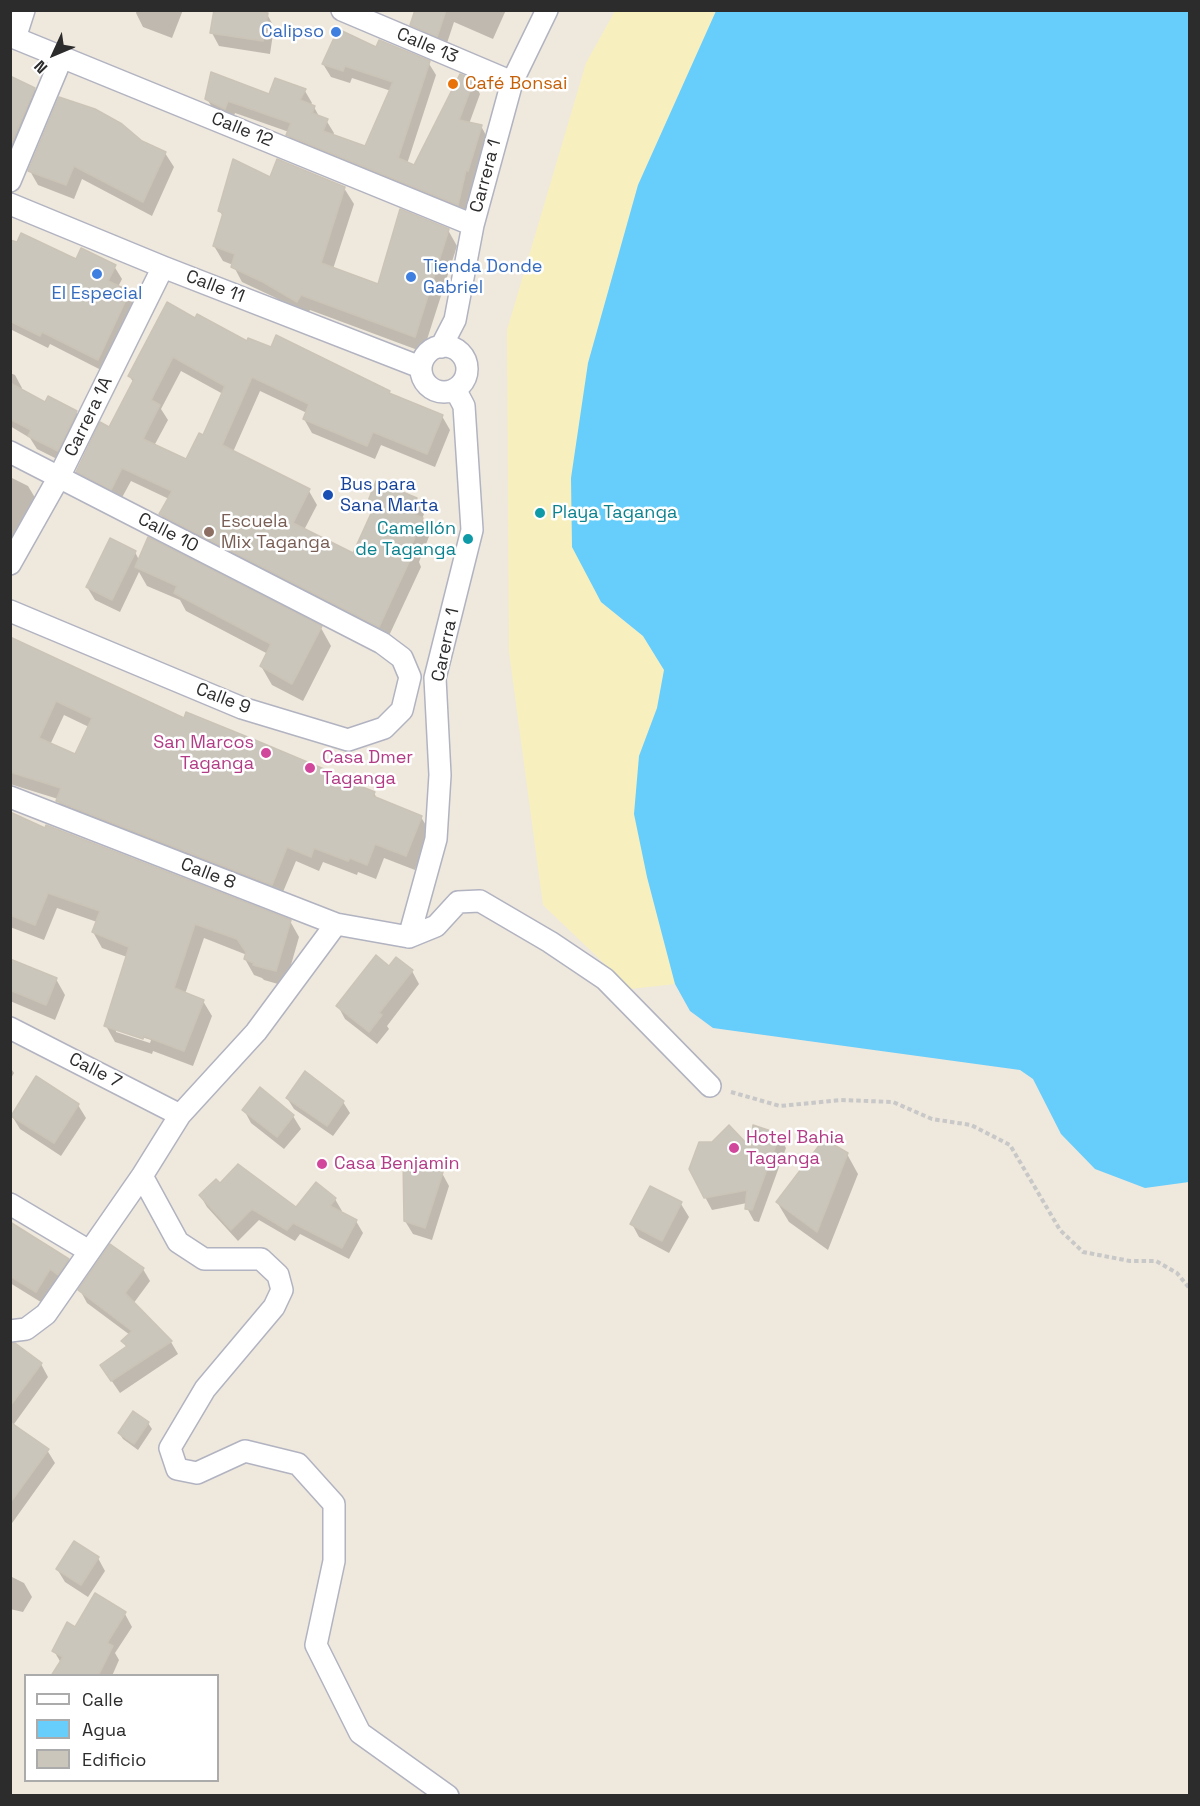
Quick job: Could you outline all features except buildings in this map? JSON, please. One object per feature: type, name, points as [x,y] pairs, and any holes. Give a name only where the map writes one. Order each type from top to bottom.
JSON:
[{"type":"street","points":[[13,37],[24,10]]},
{"type":"street","name":"Calle 13","points":[[342,10],[512,82]]},
{"type":"street","name":"Carrera 1","points":[[441,347],[455,320],[473,225],[512,82],[547,10]]},
{"type":"street","name":"Calle 12","points":[[13,37],[473,225]]},
{"type":"street","points":[[10,181],[62,57]]},
{"type":"street","name":"Calle 11","points":[[10,204],[420,367]]},
{"type":"street","name":"Carrera 1A","points":[[10,564],[59,477],[164,267]]},
{"type":"street","points":[[441,347],[455,350],[465,362],[465,377],[455,389],[440,392],[427,385],[420,367],[429,352],[441,347]]},
{"type":"street","name":"Carerra 1","points":[[409,937],[436,839],[440,775],[435,678],[472,530],[464,406],[455,389]]},
{"type":"street","name":"Calle 10","points":[[10,452],[382,644],[402,658],[410,677]]},
{"type":"street","name":"Calle 9","points":[[10,611],[242,708],[348,740],[384,728],[402,710],[410,677]]},
{"type":"street","name":"Calle 8","points":[[10,797],[336,924],[409,937]]},
{"type":"street","points":[[409,937],[435,926],[458,902],[480,901],[550,942],[605,979],[710,1086]]},
{"type":"street","points":[[18,1330],[46,1314],[142,1176],[180,1115],[256,1032],[336,924]]},
{"type":"street","name":"Calle 7","points":[[10,1028],[180,1115]]},
{"type":"street","points":[[142,1176],[178,1242],[204,1258],[261,1259],[278,1275],[282,1290],[274,1307],[205,1389],[170,1448],[177,1469],[197,1473],[245,1451],[298,1464],[334,1504],[334,1561],[316,1645],[360,1733],[448,1796]]},
{"type":"street","points":[[10,1204],[88,1251]]},
{"type":"path","points":[[710,1086],[780,1106],[842,1100],[893,1102],[932,1119],[971,1125],[1010,1145],[1060,1230],[1083,1252],[1130,1261],[1156,1261],[1177,1273],[1190,1289]]},
{"type":"sand","name":"Playa Taganga","points":[[615,11],[716,11],[638,185],[588,363],[601,602],[643,636],[664,670],[657,708],[639,756],[647,877],[675,984],[631,989],[543,905],[509,652],[507,330],[586,63]]},
{"type":"water","points":[[716,11],[1189,11],[1189,1182],[1145,1188],[1095,1169],[1061,1134],[1033,1079],[1020,1070],[713,1028],[690,1011],[675,984],[647,877],[634,814],[639,756],[657,708],[664,670],[643,636],[601,602],[572,547],[571,478],[588,363],[638,185]]},
{"type":"place","name":"Calipso","points":[[336,32]]},
{"type":"place","name":"Café Bonsai","points":[[453,84]]},
{"type":"place","name":"El Especial","points":[[97,274]]},
{"type":"place","name":"Tienda Donde Gabriel","points":[[411,277]]},
{"type":"place","name":"Bus para Sana Marta","points":[[328,495]]},
{"type":"place","name":"Playa Taganga","points":[[540,513]]},
{"type":"place","name":"Escuela Mix Taganga","points":[[209,532]]},
{"type":"place","name":"Camellón de Taganga","points":[[468,539]]},
{"type":"place","name":"San Marcos Taganga","points":[[266,753]]},
{"type":"place","name":"Casa Dmer Taganga","points":[[310,768]]},
{"type":"place","name":"Hotel Bahia Taganga","points":[[734,1148]]},
{"type":"place","name":"Casa Benjamin","points":[[322,1164]]}]
